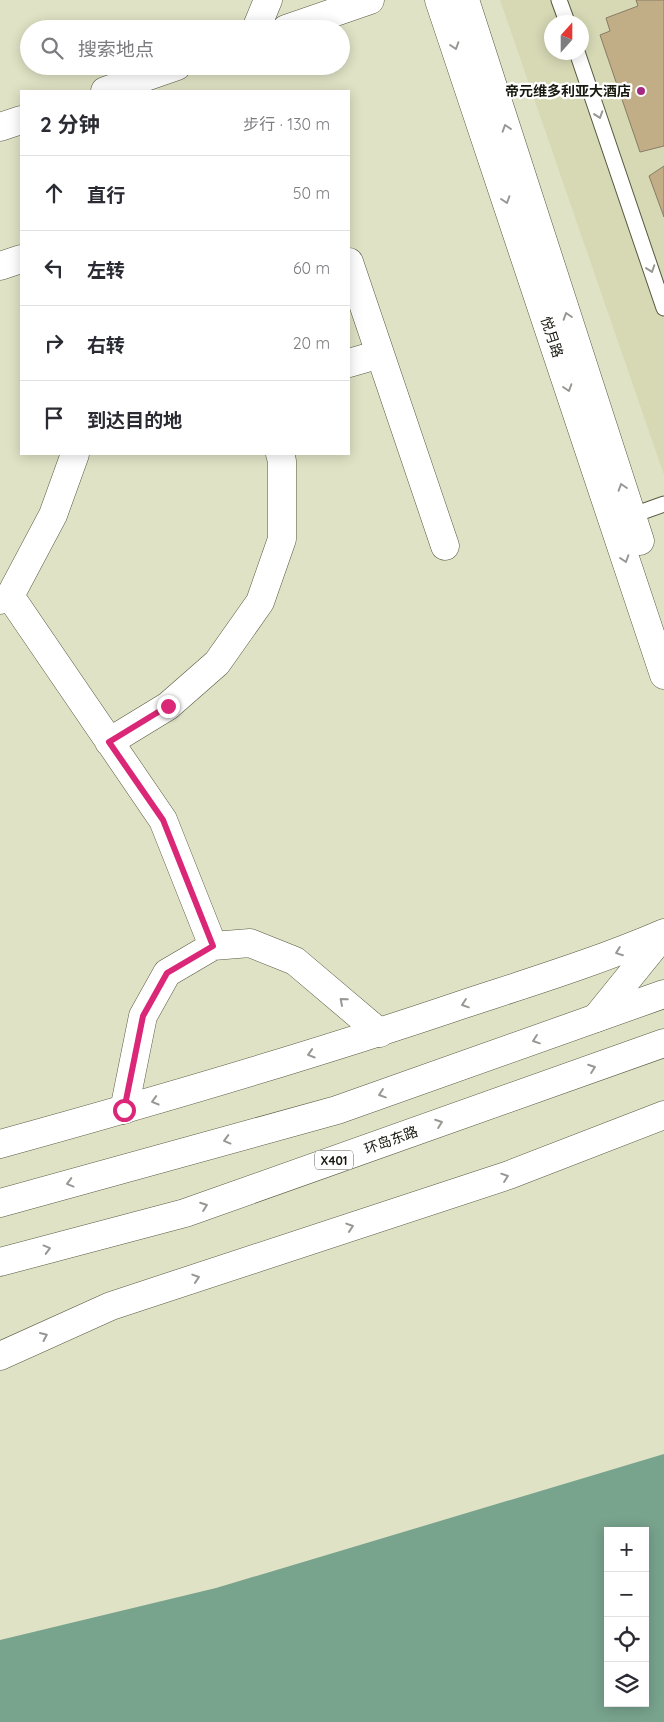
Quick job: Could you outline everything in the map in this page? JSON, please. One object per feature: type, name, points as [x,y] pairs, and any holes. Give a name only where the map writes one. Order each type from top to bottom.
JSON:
[{"type":"street","points":[[260,20],[268,0]]},
{"type":"street","points":[[312,20],[370,0]]},
{"type":"street","name":"悦月路","points":[[439,0],[622,519],[664,616]]},
{"type":"street","name":"悦月路","points":[[464,0],[622,519],[664,675]]},
{"type":"street","points":[[108,90],[151,75]]},
{"type":"street","points":[[0,128],[20,120]]},
{"type":"street","points":[[0,266],[20,258]]},
{"type":"street","points":[[350,265],[445,546]]},
{"type":"street","points":[[350,363],[380,354]]},
{"type":"street","points":[[75,455],[53,515],[5,598],[163,820],[213,946]]},
{"type":"street","points":[[109,742],[168,706],[217,663],[260,602],[282,539],[282,461],[280,455]]},
{"type":"street","points":[[596,1018],[664,934]]},
{"type":"street","points":[[0,1144],[124,1110],[380,1033],[618,953],[664,934]]},
{"type":"street","points":[[124,1110],[143,1016],[167,973],[213,946],[250,943],[295,961],[380,1033]]},
{"type":"street","points":[[0,1203],[337,1110],[664,994]]},
{"type":"street","name":"环岛东路","points":[[0,1262],[185,1213],[664,1043]]},
{"type":"street","points":[[0,1356],[111,1306],[509,1175],[664,1115]]},
{"type":"lane","points":[[559,0],[564,15]]},
{"type":"lane","points":[[580,60],[664,308]]},
{"type":"lane","points":[[622,519],[664,504]]},
{"type":"shaded area","points":[[500,0],[664,0],[664,475]]},
{"type":"shaded area","points":[[664,1454],[664,1722],[0,1722],[0,1640],[216,1588]]},
{"type":"building","name":"帝元维多利亚大酒店","points":[[636,0],[664,0],[664,146],[640,152],[600,35],[610,31],[606,18],[638,6]]},
{"type":"building","points":[[664,166],[664,217],[649,176]]},
{"type":"place","name":"帝元维多利亚大酒店","points":[[641,91]]},
{"type":"route","points":[[124,1110],[143,1016],[167,973],[213,946],[163,820],[109,742],[168,706]]}]
